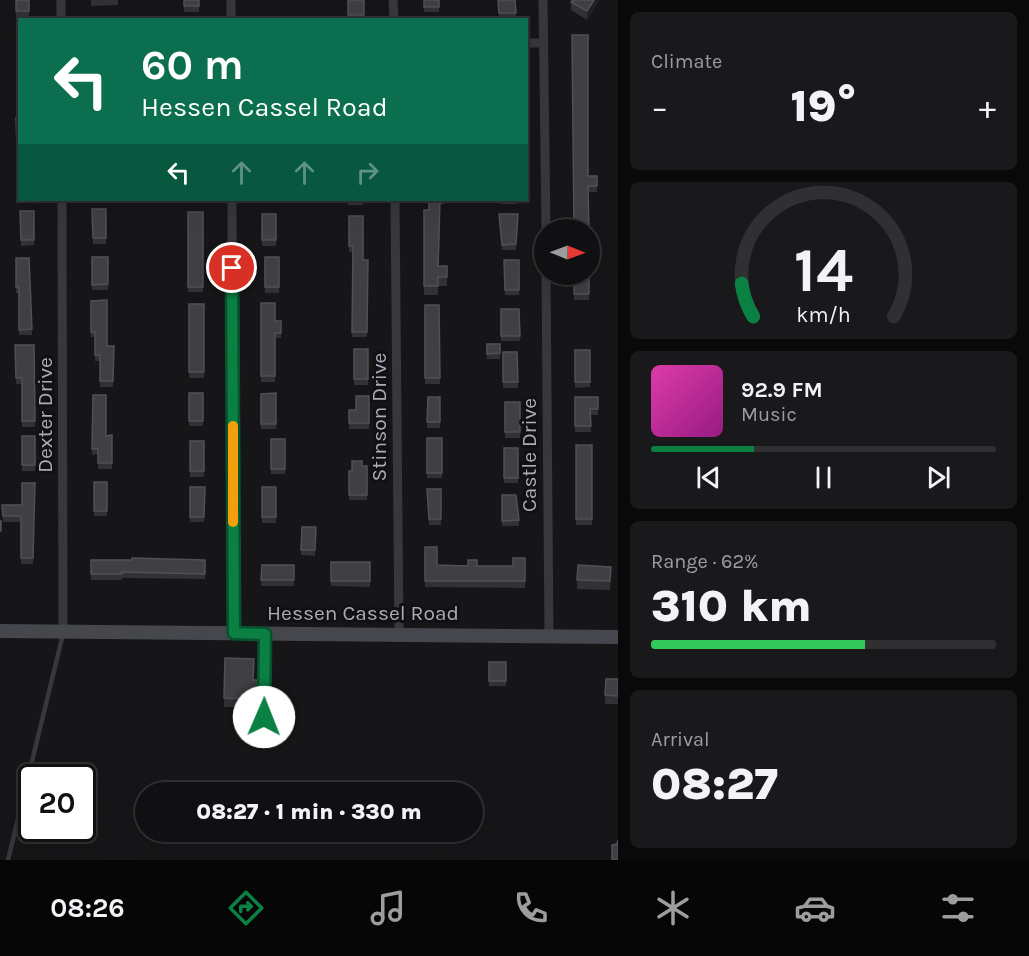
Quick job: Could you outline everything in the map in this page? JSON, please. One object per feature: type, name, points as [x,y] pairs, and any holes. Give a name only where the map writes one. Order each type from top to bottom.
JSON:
[{"type":"main road","name":"Hessen Cassel Road","points":[[0,631],[618,637]]},
{"type":"street","points":[[61,0],[61,18]]},
{"type":"street","points":[[231,0],[231,18]]},
{"type":"street","points":[[393,0],[394,18]]},
{"type":"street","points":[[543,0],[546,219]]},
{"type":"street","points":[[528,43],[544,43]]},
{"type":"street","name":"Dexter Drive","points":[[62,201],[63,631]]},
{"type":"street","points":[[232,201],[234,633]]},
{"type":"street","name":"Stinson Drive","points":[[395,201],[399,634]]},
{"type":"street","name":"Castle Drive","points":[[546,285],[549,636]]},
{"type":"lane","points":[[8,860],[63,631]]},
{"type":"lane","points":[[249,725],[262,722],[264,717],[265,634]]},
{"type":"building","points":[[16,0],[29,0],[29,11],[16,11]]},
{"type":"building","points":[[184,0],[199,0],[199,6],[184,6]]},
{"type":"building","points":[[348,0],[364,0],[364,15],[348,15]]},
{"type":"building","points":[[424,0],[439,0],[439,7],[424,7]]},
{"type":"building","points":[[498,0],[515,0],[516,13],[499,13]]},
{"type":"building","points":[[573,0],[594,0],[587,11],[571,2]]},
{"type":"building","points":[[17,29],[18,29],[18,58]]},
{"type":"building","points":[[572,35],[588,35],[588,176],[597,176],[597,186],[588,186],[589,219],[574,219]]},
{"type":"building","points":[[16,118],[18,118],[18,147]]},
{"type":"building","points":[[429,201],[440,201],[438,266],[447,266],[447,277],[438,277],[438,286],[424,286],[424,210],[429,210]]},
{"type":"building","points":[[92,209],[106,209],[106,238],[93,238]]},
{"type":"building","points":[[20,211],[34,211],[34,240],[21,240]]},
{"type":"building","points":[[188,212],[203,212],[203,287],[188,287]]},
{"type":"building","points":[[262,214],[276,214],[276,240],[262,240]]},
{"type":"building","points":[[499,214],[518,214],[516,244],[502,245]]},
{"type":"building","points":[[349,216],[363,216],[363,260],[368,260],[367,332],[352,332],[353,246],[349,246]]},
{"type":"building","points":[[92,257],[108,257],[108,284],[92,285]]},
{"type":"building","points":[[265,257],[279,257],[279,287],[265,287]]},
{"type":"building","points":[[16,258],[29,258],[32,329],[19,330]]},
{"type":"building","points":[[504,260],[519,260],[519,290],[505,290]]},
{"type":"building","points":[[574,285],[589,285],[589,294],[574,294]]},
{"type":"building","points":[[107,300],[107,346],[114,346],[113,381],[100,381],[100,355],[95,355],[95,332],[91,332],[91,301]]},
{"type":"building","points":[[261,303],[275,303],[275,321],[281,321],[281,333],[275,333],[275,376],[261,376]]},
{"type":"building","points":[[189,304],[204,304],[204,372],[189,372]]},
{"type":"building","points":[[425,305],[439,305],[440,378],[425,378]]},
{"type":"building","points":[[501,309],[519,309],[520,336],[501,336]]},
{"type":"building","points":[[487,344],[500,344],[500,353],[487,354]]},
{"type":"building","points":[[15,345],[34,345],[35,421],[22,421],[22,378],[16,378]]},
{"type":"building","points":[[354,349],[368,349],[368,379],[354,379]]},
{"type":"building","points":[[575,350],[590,350],[590,382],[575,382]]},
{"type":"building","points":[[503,352],[517,352],[518,382],[503,382]]},
{"type":"building","points":[[189,393],[203,393],[203,421],[189,421]]},
{"type":"building","points":[[276,393],[276,424],[261,424],[261,394]]},
{"type":"building","points":[[93,395],[106,395],[106,436],[112,435],[112,463],[98,463],[98,449],[92,449]]},
{"type":"building","points":[[356,396],[369,396],[369,423],[349,423],[349,410],[356,410]]},
{"type":"building","points":[[428,397],[440,397],[440,422],[427,422]]},
{"type":"building","points":[[575,397],[598,397],[598,409],[590,409],[591,426],[575,426]]},
{"type":"building","points":[[505,402],[520,402],[520,432],[505,432]]},
{"type":"building","points":[[22,436],[35,436],[35,465],[22,465]]},
{"type":"building","points":[[427,438],[442,438],[442,473],[427,473]]},
{"type":"building","points":[[271,439],[285,439],[285,469],[271,469]]},
{"type":"building","points":[[190,441],[204,441],[204,471],[190,471]]},
{"type":"building","points":[[576,445],[592,445],[592,519],[576,519]]},
{"type":"building","points":[[504,448],[518,448],[518,478],[504,478]]},
{"type":"building","points":[[352,461],[362,461],[362,466],[367,466],[367,495],[349,495],[349,471],[352,471]]},
{"type":"building","points":[[94,482],[107,482],[107,511],[94,511]]},
{"type":"building","points":[[22,483],[35,483],[33,558],[21,558],[21,516],[3,516],[2,505],[22,505]]},
{"type":"building","points":[[190,487],[205,487],[204,517],[190,517]]},
{"type":"building","points":[[262,487],[276,487],[276,517],[262,517]]},
{"type":"building","points":[[427,489],[441,489],[441,519],[429,519]]},
{"type":"building","points":[[502,495],[516,495],[519,520],[502,521]]},
{"type":"building","points":[[302,527],[316,527],[315,550],[301,550]]},
{"type":"building","points":[[425,547],[437,547],[437,565],[468,566],[468,560],[477,560],[477,566],[513,566],[513,558],[525,558],[525,581],[425,581]]},
{"type":"building","points":[[132,558],[205,560],[205,574],[122,572],[122,574],[91,574],[91,560],[132,560]]},
{"type":"building","points":[[331,562],[370,562],[370,581],[331,581]]},
{"type":"building","points":[[262,565],[294,565],[294,580],[261,580]]},
{"type":"building","points":[[578,565],[611,567],[610,581],[577,580]]},
{"type":"building","points":[[225,658],[254,659],[253,680],[258,680],[258,689],[251,689],[251,699],[224,698]]},
{"type":"building","points":[[489,662],[506,662],[506,681],[489,681]]},
{"type":"building","points":[[606,679],[618,679],[618,696],[605,695]]},
{"type":"building","points":[[618,840],[618,860],[612,860],[612,845],[617,844]]},
{"type":"slow traffic","points":[[233,426],[233,522]]},
{"type":"route","points":[[232,268],[234,633],[265,634],[264,717]]}]
